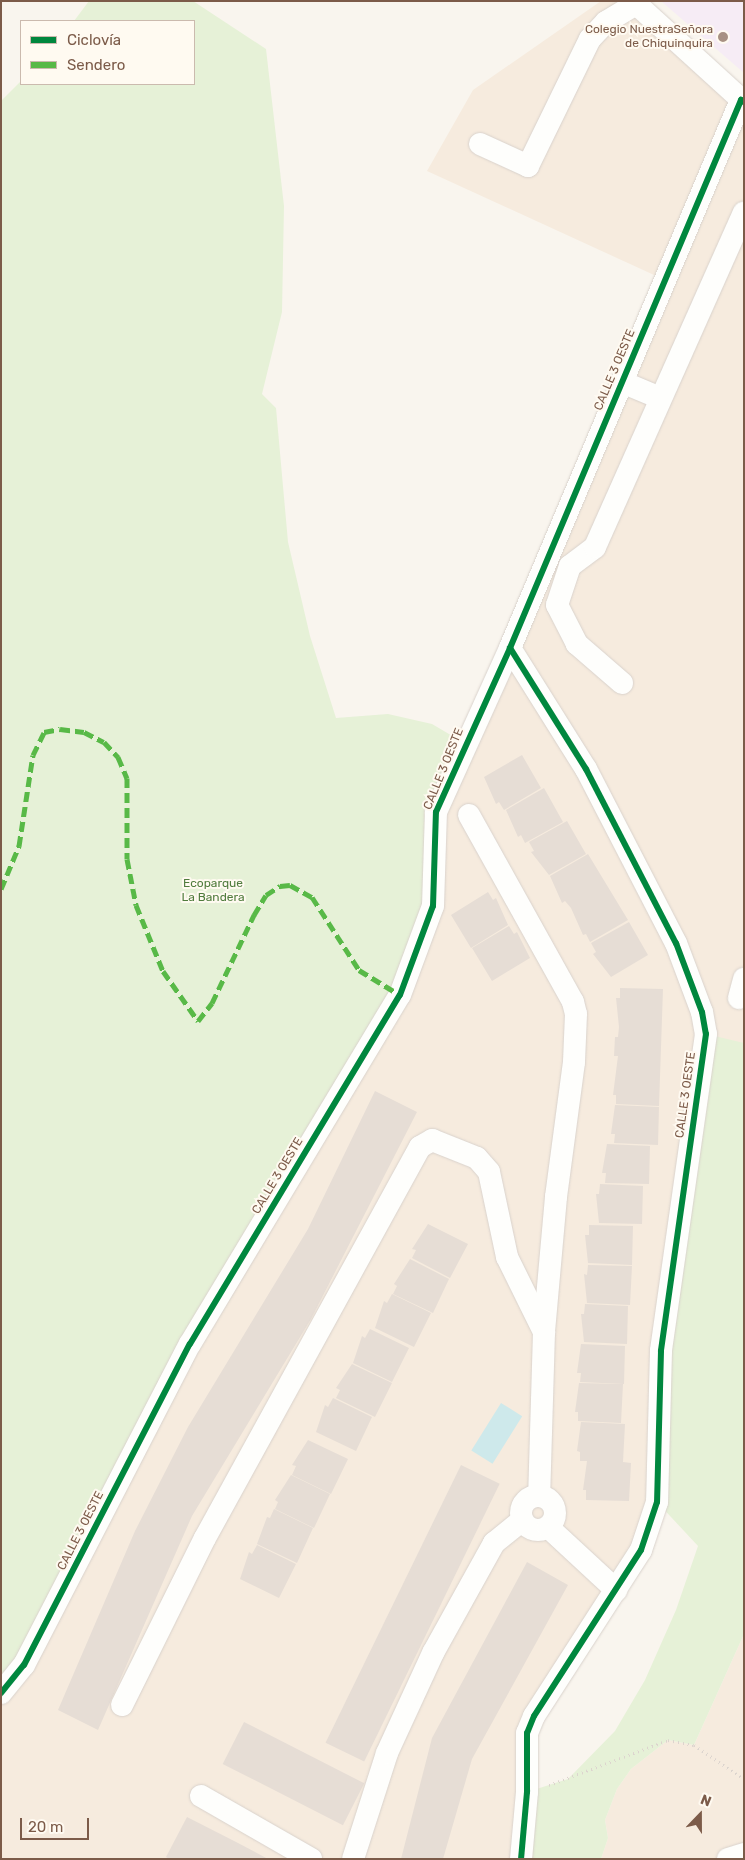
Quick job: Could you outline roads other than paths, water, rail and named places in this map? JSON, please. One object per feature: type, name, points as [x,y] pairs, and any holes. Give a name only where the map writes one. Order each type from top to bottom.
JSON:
[{"type":"street","points":[[480,144],[528,166],[590,39],[606,22],[634,3],[742,101]]},
{"type":"street","name":"CALLE 3 OESTE","points":[[1,1693],[24,1665],[190,1344],[400,994],[433,906],[436,812],[510,648],[742,101]]},
{"type":"street","points":[[622,683],[576,644],[557,605],[570,566],[595,547],[744,213]]},
{"type":"street","points":[[622,382],[660,398]]},
{"type":"street","name":"CALLE 3 OESTE","points":[[510,648],[586,769],[676,943],[706,1034],[662,1351],[657,1502],[641,1550],[534,1716],[527,1733],[527,1792],[521,1859]]},
{"type":"street","points":[[469,815],[573,1002],[576,1014],[574,1062],[556,1197],[544,1332],[539,1496]]},
{"type":"street","points":[[122,1705],[205,1538],[420,1147],[432,1140],[477,1158],[489,1172],[507,1257],[544,1332]]},
{"type":"street","points":[[353,1859],[387,1753],[433,1653],[494,1543],[522,1520],[524,1503],[539,1496]]},
{"type":"street","points":[[539,1496],[553,1503],[552,1523]]},
{"type":"street","points":[[522,1520],[534,1530],[552,1523]]},
{"type":"street","points":[[552,1523],[621,1583]]},
{"type":"street","points":[[201,1796],[311,1859]]},
{"type":"street","points":[[728,1859],[744,1854]]},
{"type":"water","points":[[501,1403],[522,1416],[493,1464],[471,1450]]},
{"type":"place","name":"Colegio NuestraSeñora de Chiquinquira","points":[[723,37]]},
{"type":"park label","name":"Ecoparque La Bandera","points":[[213,891]]}]
